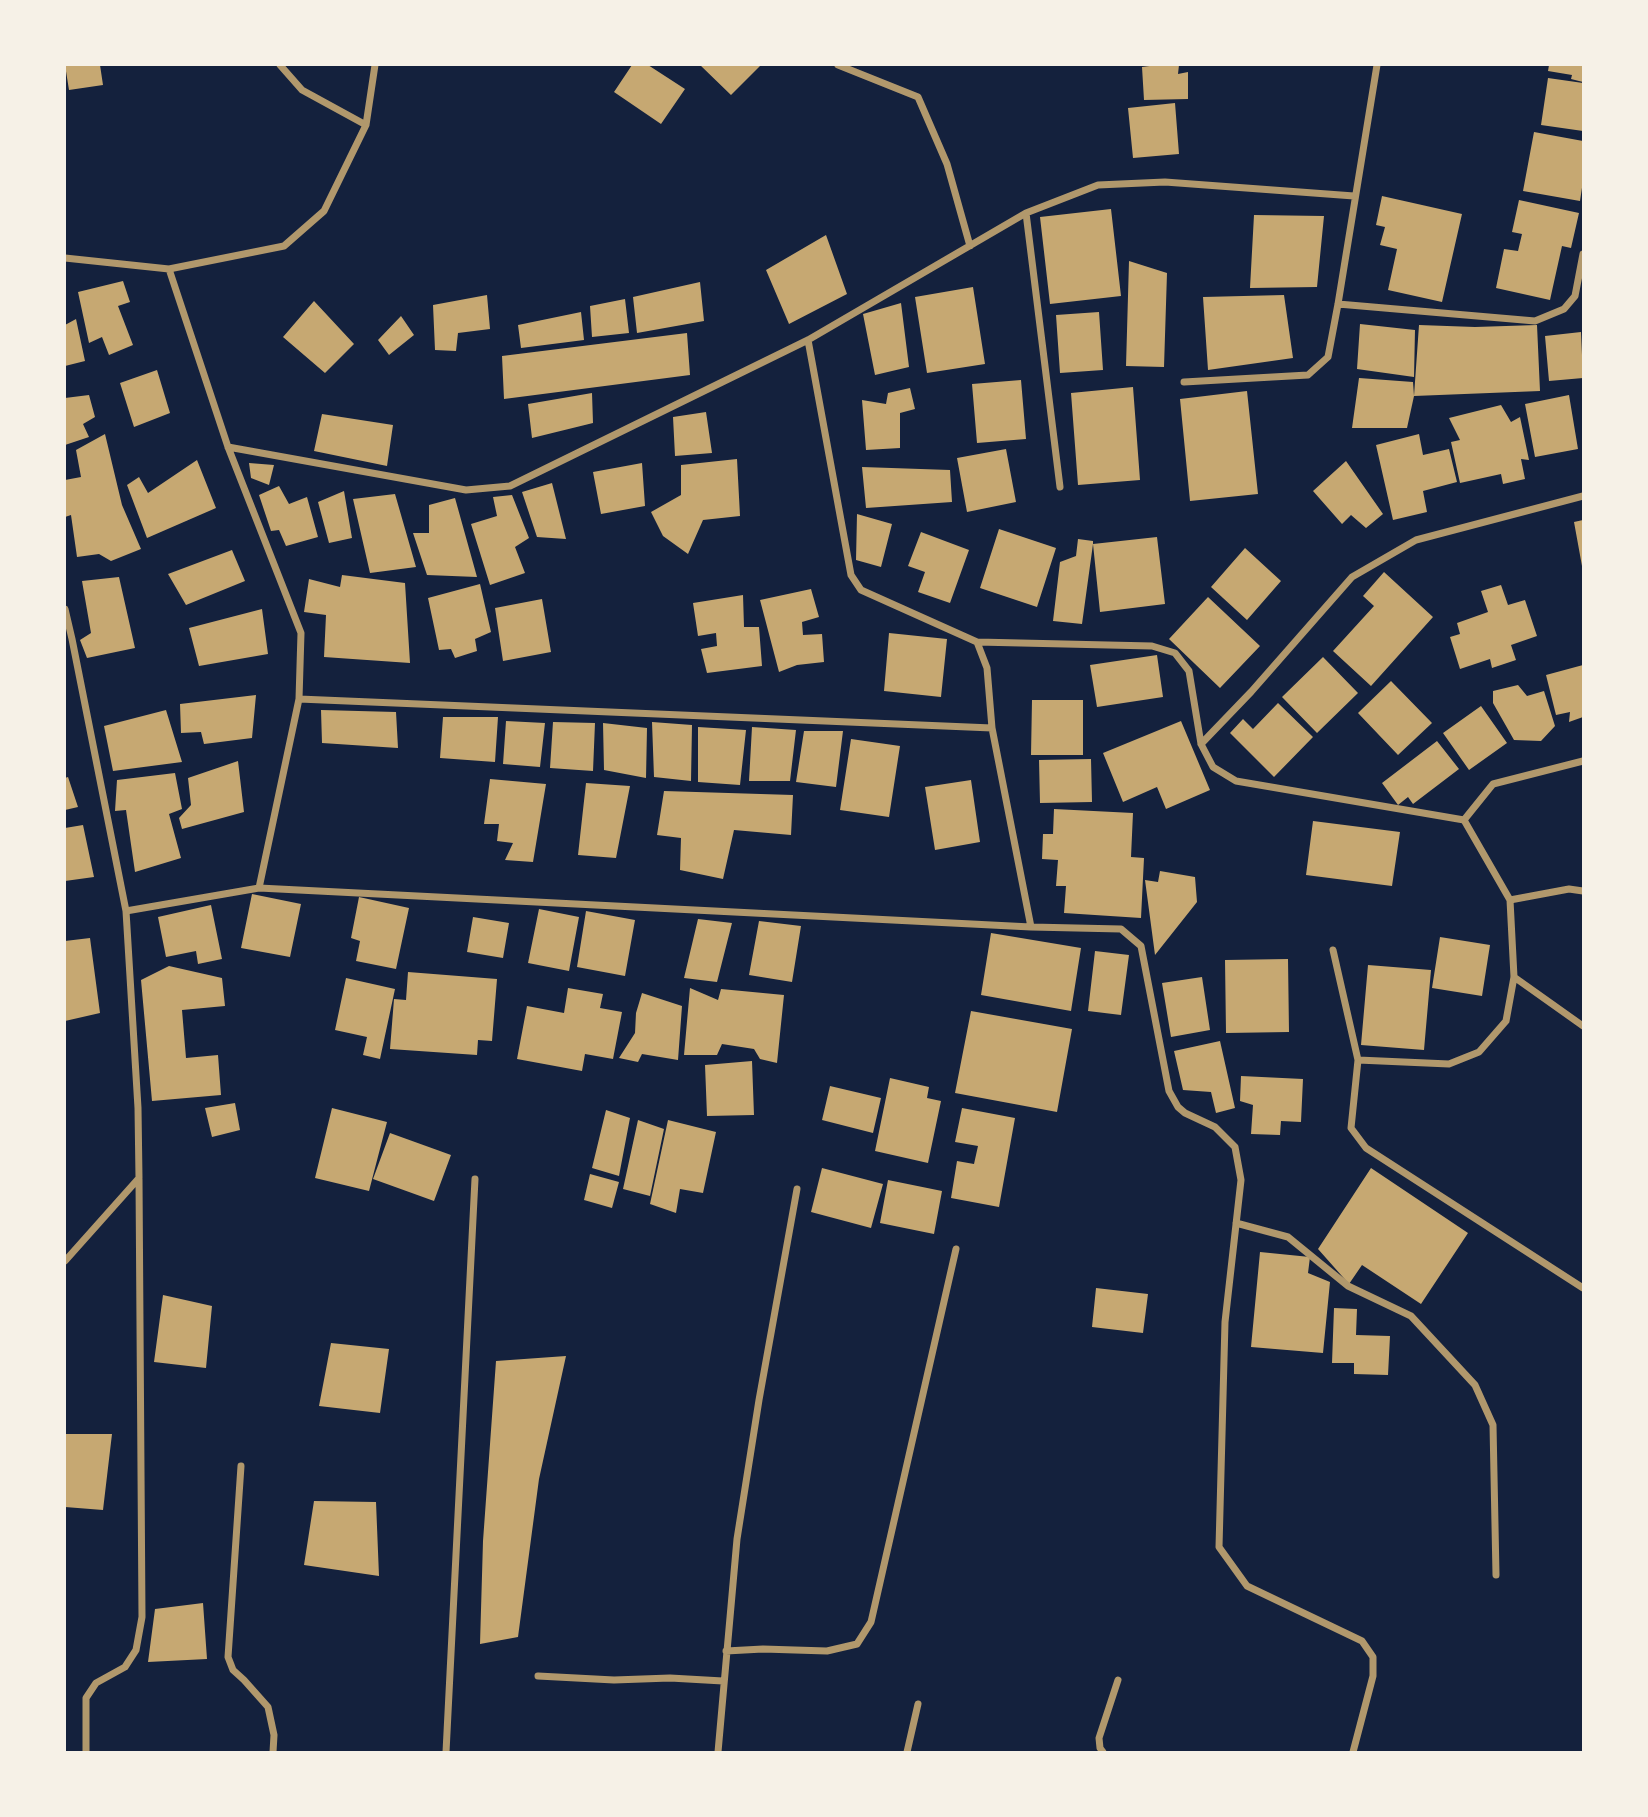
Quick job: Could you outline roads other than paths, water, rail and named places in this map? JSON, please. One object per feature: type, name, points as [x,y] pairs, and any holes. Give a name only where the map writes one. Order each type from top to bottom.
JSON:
[{"type":"street","points":[[280,65],[302,90],[366,125]]},
{"type":"street","points":[[65,258],[169,269],[284,246],[324,211],[366,125],[375,65]]},
{"type":"street","points":[[838,65],[918,97],[947,164],[970,246]]},
{"type":"street","points":[[1184,382],[1308,375],[1328,357],[1377,65]]},
{"type":"street","points":[[228,447],[466,489],[510,486],[808,340],[1026,213],[1097,186],[1165,182],[1354,196]]},
{"type":"street","points":[[1026,213],[1060,488]]},
{"type":"street","points":[[1338,304],[1535,321],[1564,309],[1575,296],[1583,254]]},
{"type":"street","points":[[169,269],[228,447],[300,633],[299,699],[258,888]]},
{"type":"street","points":[[808,340],[852,575],[861,590],[977,642],[1152,646],[1175,653],[1189,671],[1201,744],[1213,767],[1236,781],[1464,820]]},
{"type":"street","points":[[1201,744],[1251,692],[1352,577],[1416,540],[1583,496]]},
{"type":"street","points":[[65,609],[126,911],[138,1108],[142,1617],[136,1650],[125,1668],[96,1683],[86,1698],[86,1752]]},
{"type":"street","points":[[977,642],[987,668],[992,728],[1031,927]]},
{"type":"street","points":[[299,699],[992,728]]},
{"type":"street","points":[[1464,820],[1493,784],[1583,761]]},
{"type":"street","points":[[1358,1060],[1449,1064],[1479,1052],[1506,1021],[1514,977],[1510,900],[1464,820]]},
{"type":"street","points":[[126,911],[258,888],[1031,927],[1121,929],[1141,946],[1169,1091],[1178,1108],[1215,1127],[1235,1147],[1241,1180],[1225,1322],[1219,1547],[1247,1586],[1362,1641],[1373,1657],[1373,1676],[1353,1752]]},
{"type":"street","points":[[1510,900],[1569,889],[1583,891]]},
{"type":"street","points":[[1334,950],[1358,1060],[1351,1128],[1366,1149],[1583,1288]]},
{"type":"street","points":[[1514,977],[1583,1026]]},
{"type":"street","points":[[65,1261],[139,1178]]},
{"type":"street","points":[[446,1752],[475,1179]]},
{"type":"street","points":[[718,1752],[739,1526],[797,1189]]},
{"type":"street","points":[[1236,1223],[1288,1237],[1348,1286],[1411,1316],[1475,1385],[1493,1426],[1496,1575]]},
{"type":"street","points":[[726,1651],[827,1651],[857,1644],[871,1622],[956,1249]]},
{"type":"street","points":[[241,1466],[228,1657],[233,1670],[268,1707],[274,1735],[273,1752]]},
{"type":"street","points":[[538,1676],[723,1681]]},
{"type":"street","points":[[1103,1752],[1098,1738],[1118,1680]]},
{"type":"street","points":[[907,1752],[918,1704]]}]
